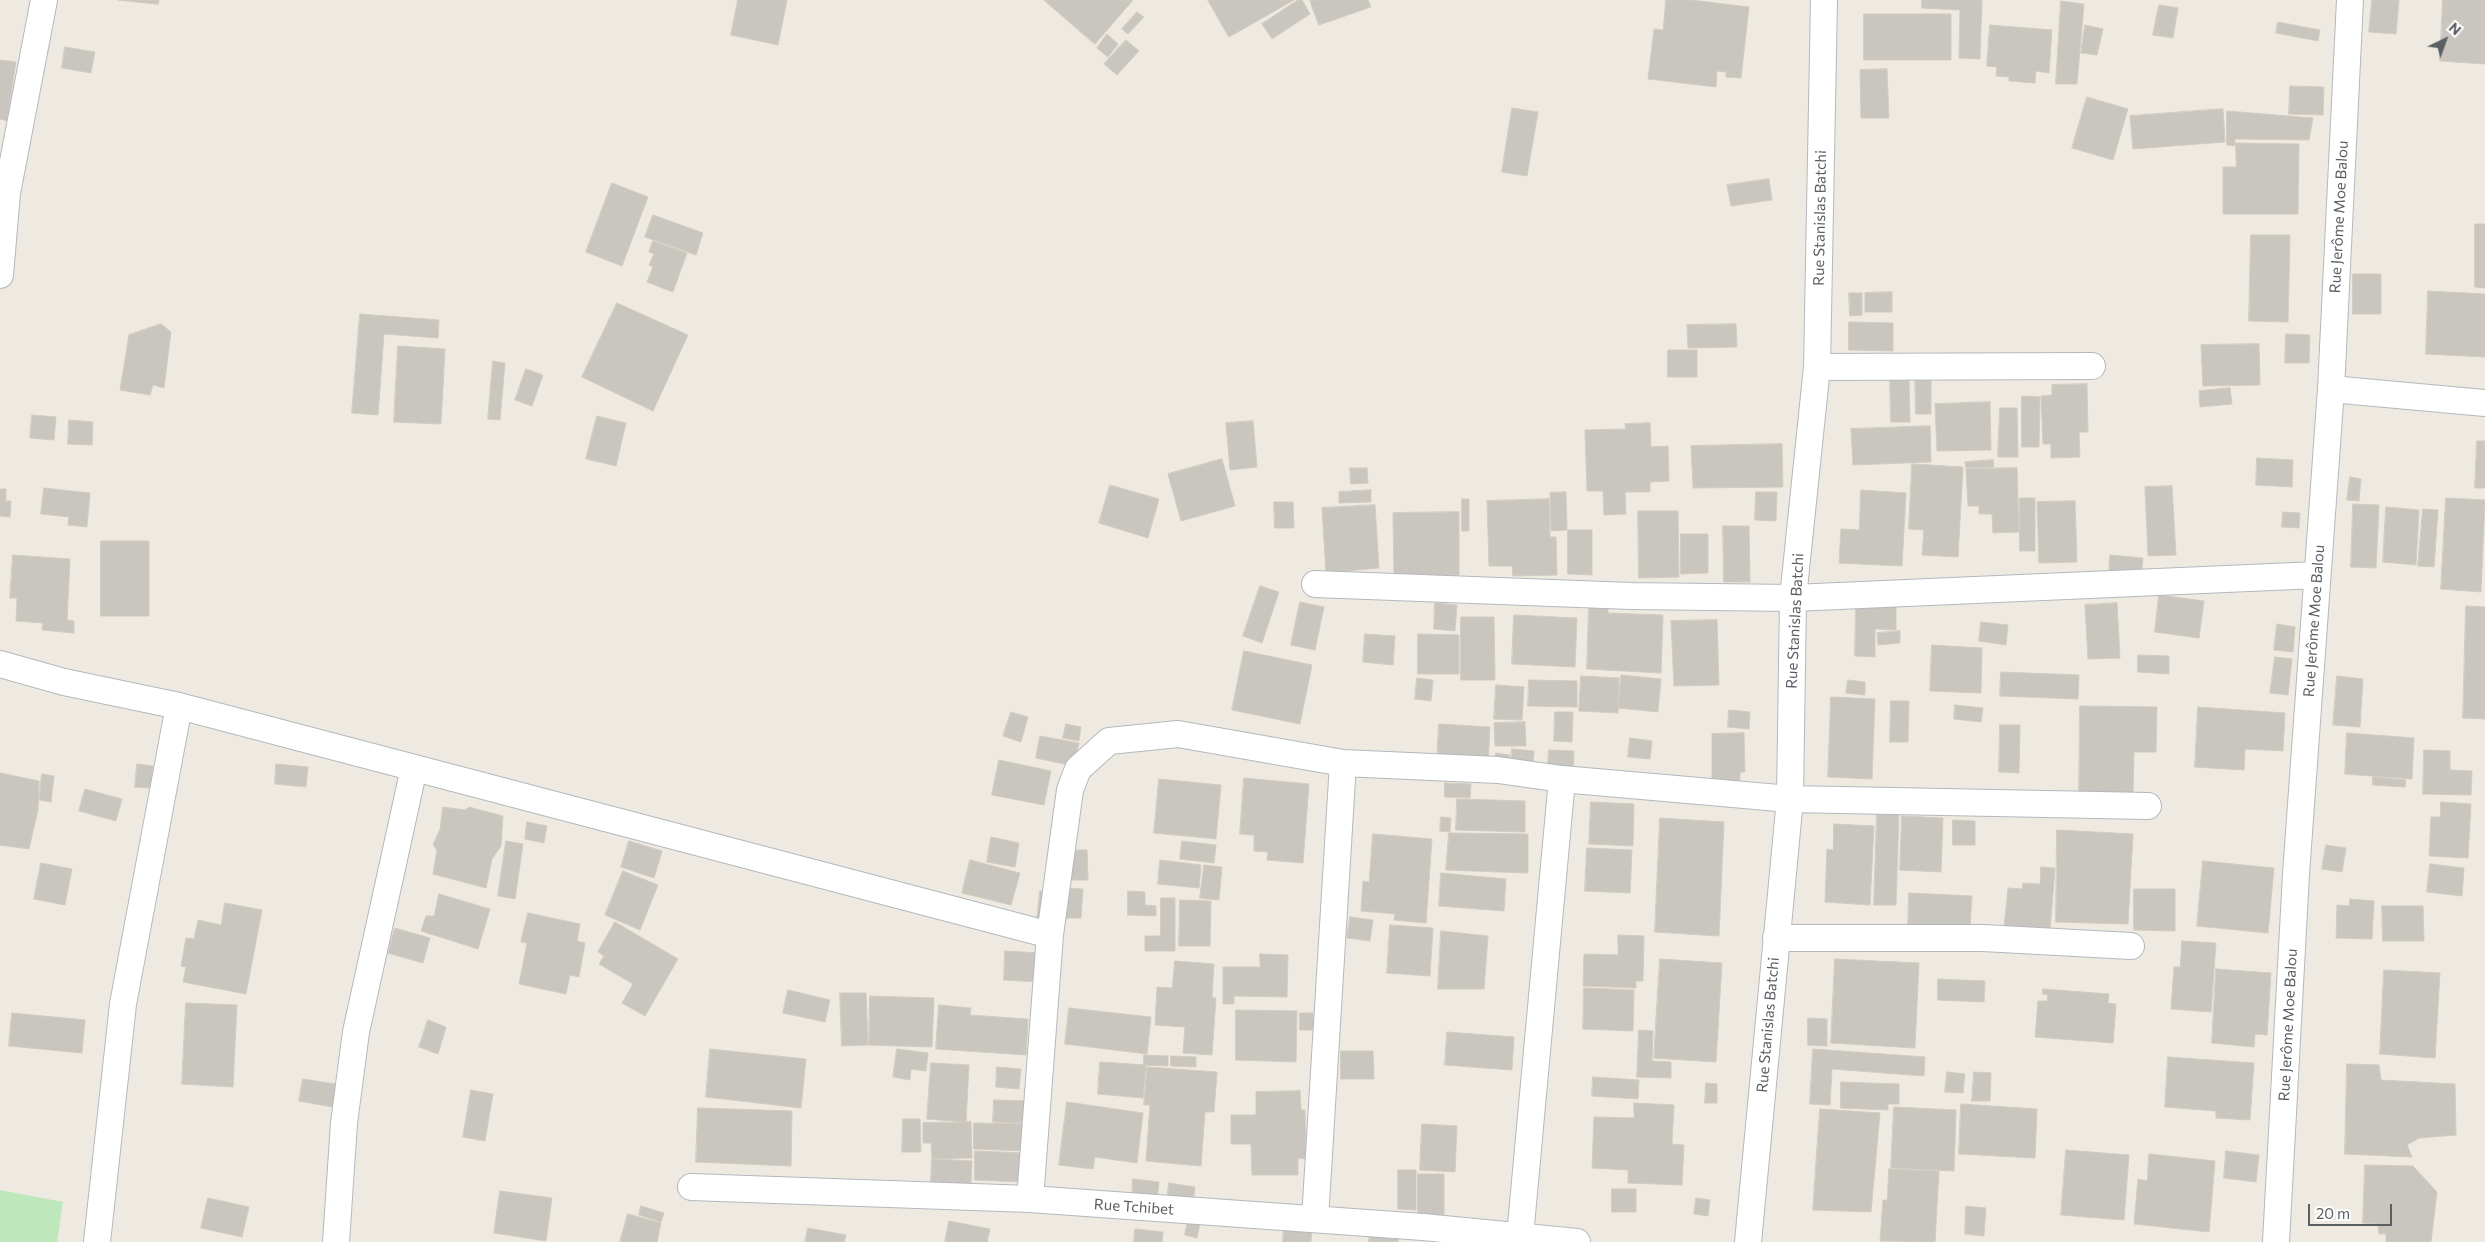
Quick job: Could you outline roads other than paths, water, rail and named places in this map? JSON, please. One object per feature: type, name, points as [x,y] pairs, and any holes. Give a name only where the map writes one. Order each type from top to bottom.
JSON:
[{"type":"street","points":[[0,276],[4,193],[44,0]]},
{"type":"street","name":"Rue Stanislas Batchi","points":[[1748,1242],[1790,799],[1793,598],[1817,367],[1824,0]]},
{"type":"street","name":"Rue Jerôme Moe Balou","points":[[2276,1242],[2296,884],[2331,389],[2350,0]]},
{"type":"street","points":[[1817,367],[2092,366]]},
{"type":"street","points":[[2331,389],[2485,403]]},
{"type":"street","points":[[1315,584],[1631,596],[1793,598],[2317,575]]},
{"type":"street","points":[[0,664],[64,682],[179,706],[1050,935]]},
{"type":"street","points":[[97,1242],[123,1004],[179,706]]},
{"type":"street","points":[[1030,1199],[1050,935],[1070,790],[1078,769],[1110,741],[1178,734],[1343,763],[1498,770],[1562,779],[1790,799],[2148,806]]},
{"type":"street","points":[[1315,1219],[1343,763]]},
{"type":"street","points":[[336,1242],[344,1123],[356,1032],[414,768]]},
{"type":"street","points":[[1520,1236],[1562,779]]},
{"type":"street","points":[[1776,938],[1982,938],[2132,946]]},
{"type":"street","name":"Rue Tchibet","points":[[691,1187],[1030,1199],[1315,1219],[1578,1242]]}]
